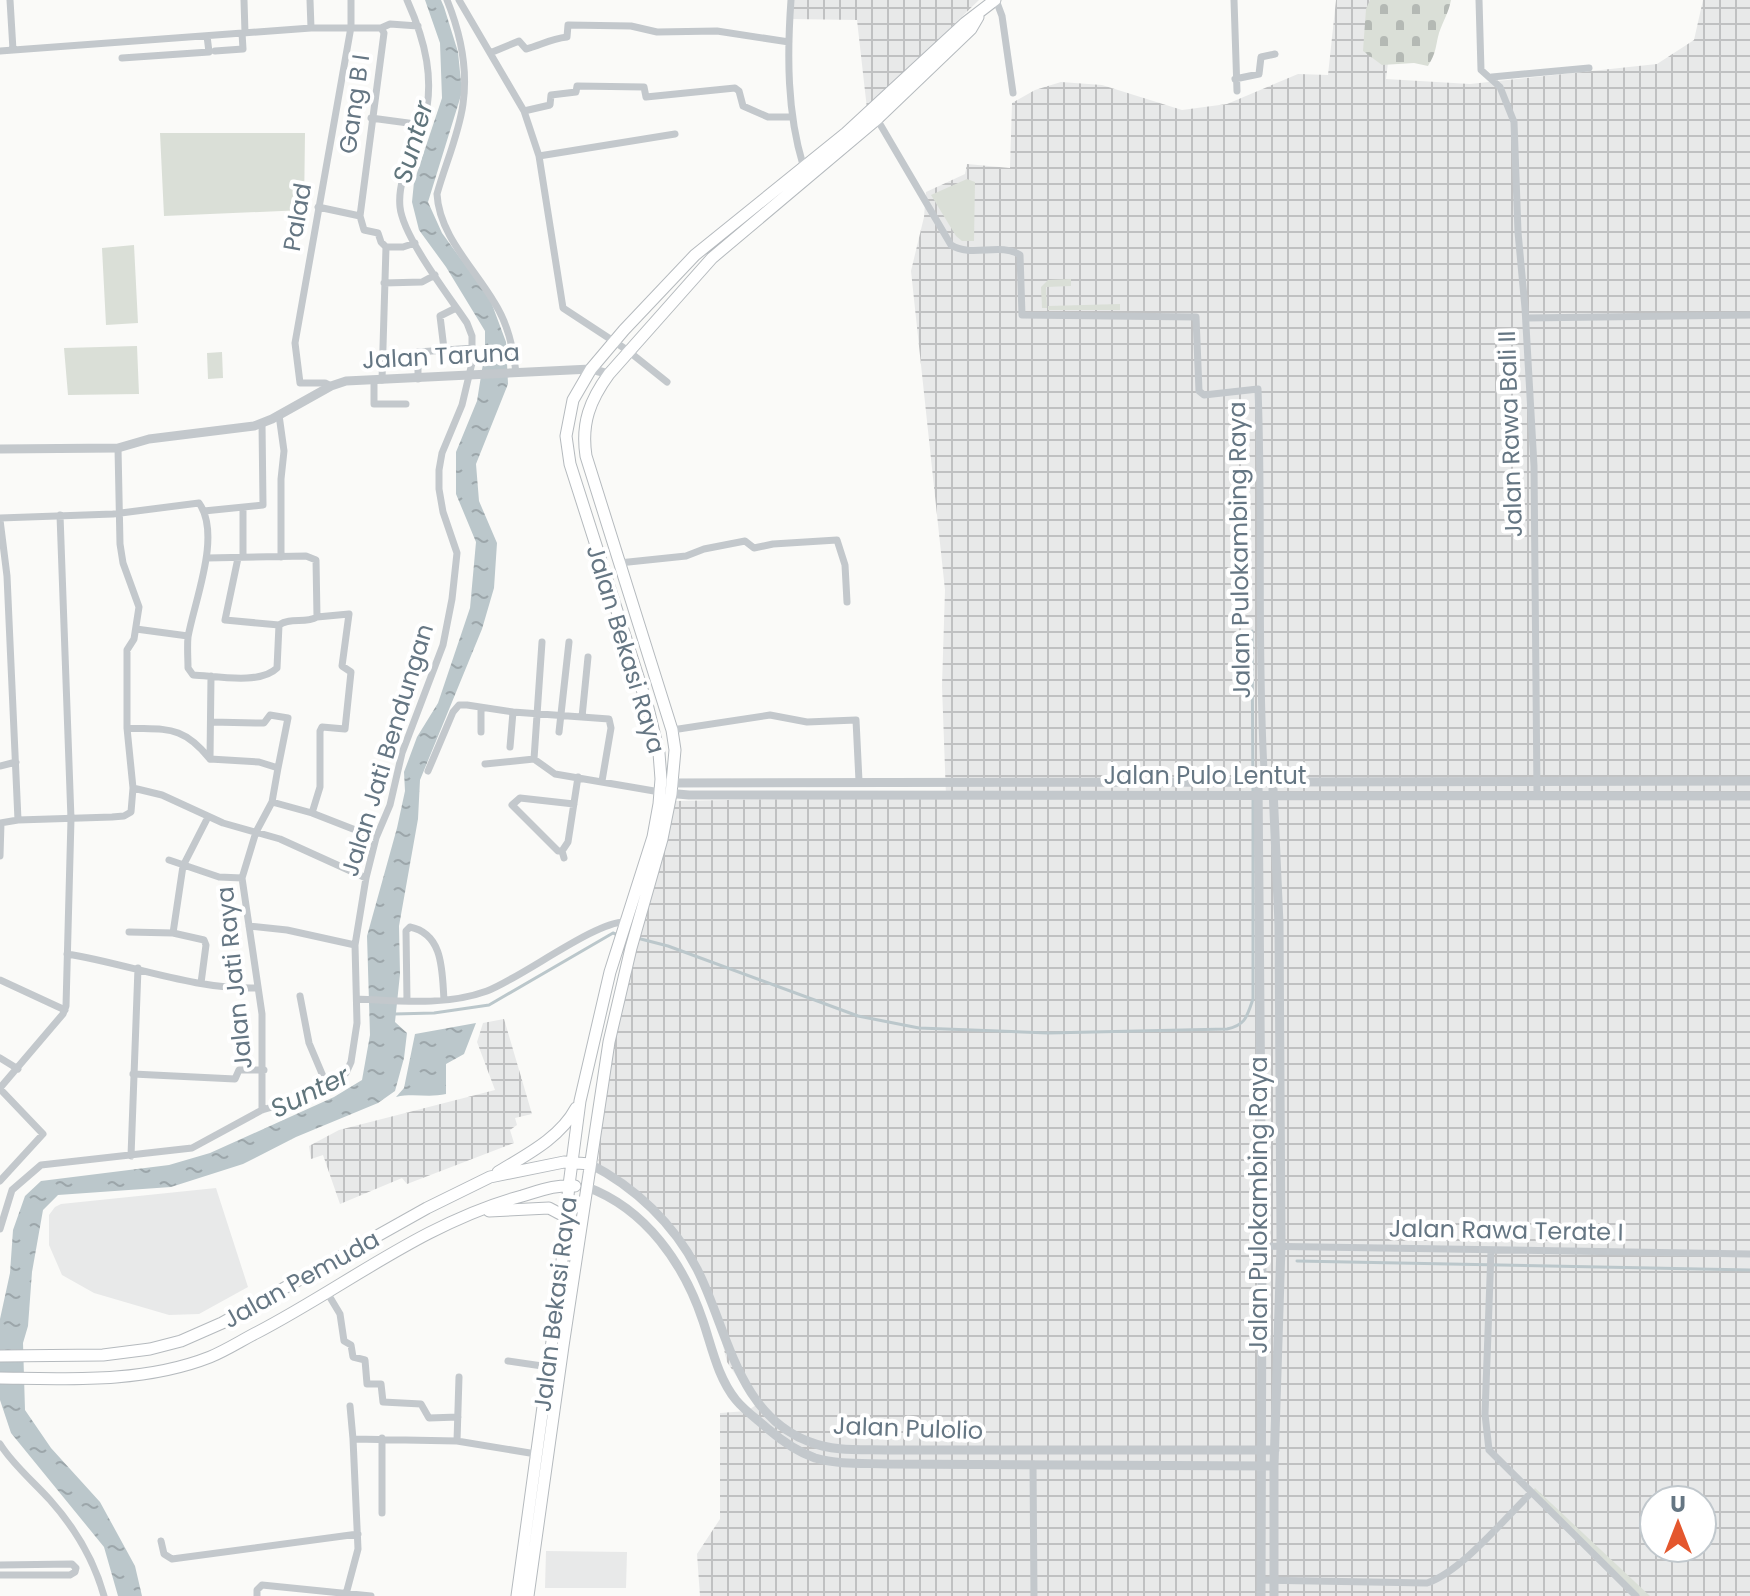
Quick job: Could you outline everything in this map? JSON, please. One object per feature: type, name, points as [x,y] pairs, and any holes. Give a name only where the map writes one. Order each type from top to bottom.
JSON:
[{"type":"main road","name":"Jalan Bekasi Raya","points":[[517,1596],[549,1367],[587,1187],[625,947],[630,925],[662,839],[663,788],[653,722],[577,491],[566,444],[570,408],[591,369],[695,255],[971,29],[980,14],[995,0]]},
{"type":"main road","name":"Jalan Bekasi Raya","points":[[663,788],[675,750],[672,730],[586,456],[583,432],[591,401],[627,350],[718,252],[877,119],[924,68]]},
{"type":"main road","name":"Jalan Bekasi Raya","points":[[528,1596],[560,1324],[571,1161],[593,1039],[612,965],[625,947]]},
{"type":"main road","points":[[490,1177],[524,1157],[561,1129],[580,1101]]},
{"type":"main road","name":"Jalan Pemuda","points":[[0,1356],[103,1355],[181,1341],[209,1330],[427,1208],[490,1177],[571,1161],[590,1164]]},
{"type":"main road","name":"Jalan Pemuda","points":[[0,1378],[108,1378],[179,1368],[213,1356],[328,1294],[427,1233],[473,1212],[510,1199],[569,1185],[587,1187]]},
{"type":"main road","points":[[473,1212],[549,1208],[566,1217]]},
{"type":"street","points":[[10,0],[13,50]]},
{"type":"street","points":[[243,49],[244,0]]},
{"type":"street","points":[[310,0],[311,28]]},
{"type":"street","name":"Palad","points":[[331,386],[325,383],[300,383],[295,343],[351,27],[351,0]]},
{"type":"street","points":[[407,0],[427,53],[429,74],[423,125],[403,180],[400,198],[402,217],[472,336],[473,348],[418,352],[418,379]]},
{"type":"street","points":[[447,0],[458,32],[464,82],[463,106],[437,194],[437,205],[462,255],[506,323],[513,373]]},
{"type":"street","points":[[459,0],[524,111],[539,156],[563,308],[615,341],[667,382]]},
{"type":"street","points":[[791,0],[788,64],[792,117],[803,165]]},
{"type":"street","points":[[995,0],[1002,16],[1013,93]]},
{"type":"street","points":[[1234,0],[1237,91]]},
{"type":"street","name":"Jalan Rawa Bali II","points":[[1479,0],[1481,70],[1500,87],[1514,122],[1534,466],[1537,796]]},
{"type":"street","points":[[381,28],[390,24],[417,23]]},
{"type":"street","points":[[490,53],[519,41],[526,49],[567,37],[568,25],[631,26],[657,32],[717,31],[789,42]]},
{"type":"street","name":"Gang B I","points":[[0,51],[311,28],[381,28],[384,33],[360,216]]},
{"type":"street","points":[[122,58],[209,52],[207,36]]},
{"type":"street","points":[[157,40],[158,56]]},
{"type":"street","points":[[215,51],[253,49]]},
{"type":"street","points":[[1235,79],[1259,74],[1261,57],[1275,54]]},
{"type":"street","points":[[1492,77],[1589,68]]},
{"type":"street","points":[[524,111],[550,105],[551,95],[576,92],[577,86],[644,87],[646,97],[735,88],[739,91],[743,106],[768,117],[792,117]]},
{"type":"street","points":[[371,118],[423,125]]},
{"type":"street","name":"Jalan Pulokambing Raya","points":[[877,119],[951,245],[962,250],[1013,251],[1020,255],[1022,315],[1196,317],[1199,391],[1204,395],[1258,389],[1262,578],[1259,664],[1264,770],[1253,781],[1262,1246],[1261,1596]]},
{"type":"street","points":[[539,156],[675,134]]},
{"type":"street","points":[[318,207],[360,216],[364,230],[378,233],[386,247],[415,243]]},
{"type":"street","points":[[386,247],[374,404],[406,404]]},
{"type":"street","points":[[384,283],[422,282],[435,275]]},
{"type":"street","points":[[444,349],[440,316],[456,308]]},
{"type":"street","points":[[1526,318],[1750,315]]},
{"type":"street","name":"Jalan Jati Bendungan","points":[[328,1088],[346,1073],[351,1062],[359,999],[355,945],[376,838],[390,805],[402,753],[428,688],[446,630],[457,553],[443,512],[439,470],[442,453],[472,376],[473,348]]},
{"type":"street","name":"Jalan Taruna","points":[[0,449],[118,448],[149,439],[262,423],[346,381],[591,369],[609,374]]},
{"type":"street","points":[[279,415],[284,451],[281,557]]},
{"type":"street","points":[[204,511],[261,506],[262,423]]},
{"type":"street","points":[[0,856],[0,823],[124,816],[131,812],[133,788],[127,728],[127,650],[134,639],[139,607],[123,563],[118,514],[118,448]]},
{"type":"street","points":[[18,820],[11,635],[0,519],[118,514],[197,502],[204,511],[207,558],[188,636],[188,668],[193,675],[233,679],[267,675],[277,668],[279,625]]},
{"type":"street","points":[[243,508],[240,558],[225,613],[227,622],[279,625],[284,621],[310,621],[343,613],[349,616],[342,666],[351,672],[346,728],[322,727],[320,731],[320,787],[312,813]]},
{"type":"street","points":[[0,1181],[43,1134],[0,1088],[65,1010],[71,819],[60,515]]},
{"type":"street","points":[[619,563],[686,556],[745,541],[754,548],[839,540],[845,565],[847,602]]},
{"type":"street","points":[[207,558],[306,556],[316,560],[317,617]]},
{"type":"street","points":[[136,629],[188,636]]},
{"type":"street","points":[[0,638],[11,635]]},
{"type":"street","points":[[534,759],[542,642]]},
{"type":"street","points":[[559,732],[569,642]]},
{"type":"street","points":[[582,717],[588,657]]},
{"type":"street","points":[[210,759],[211,676]]},
{"type":"street","points":[[0,702],[13,699]]},
{"type":"street","points":[[428,771],[458,707],[467,705],[610,721],[602,781]]},
{"type":"street","points":[[481,708],[481,732]]},
{"type":"street","points":[[510,747],[513,712]]},
{"type":"street","name":"Jalan Jati Raya","points":[[211,722],[264,723],[270,715],[288,718],[272,802],[256,832],[242,878],[262,1014],[262,1110]]},
{"type":"street","points":[[672,730],[770,715],[807,722],[856,720],[859,781]]},
{"type":"street","points":[[127,728],[169,729],[189,739],[210,759],[259,762],[278,768]]},
{"type":"street","points":[[485,764],[534,759],[555,774],[663,788]]},
{"type":"street","points":[[0,766],[16,762]]},
{"type":"street","points":[[1264,770],[1273,782]]},
{"type":"street","points":[[574,804],[520,798],[513,808],[563,854],[568,842],[570,831],[574,804],[578,777]]},
{"type":"street","name":"Jalan Pulo Lentut","points":[[663,788],[859,781],[1750,781]]},
{"type":"street","name":"Jalan Pulokambing Raya","points":[[1273,782],[1279,924],[1281,1246],[1274,1466],[1274,1596]]},
{"type":"street","points":[[133,788],[162,795],[208,817],[280,839],[366,878]]},
{"type":"street","name":"Jalan Pulo Lentut","points":[[663,788],[1254,795],[1750,796]]},
{"type":"street","points":[[272,802],[312,813],[376,838]]},
{"type":"street","points":[[173,933],[183,866],[208,817]]},
{"type":"street","points":[[169,860],[219,877],[242,878]]},
{"type":"street","points":[[359,999],[444,1000],[484,992],[510,981],[592,932],[613,923],[630,925]]},
{"type":"street","points":[[249,926],[287,930],[355,945]]},
{"type":"street","points":[[405,1001],[406,931],[410,927],[425,932],[438,952],[444,1000]]},
{"type":"street","points":[[129,932],[173,933],[204,940],[201,983]]},
{"type":"street","points":[[67,954],[201,983],[258,988]]},
{"type":"street","points":[[131,1156],[138,968]]},
{"type":"street","points":[[0,980],[65,1010]]},
{"type":"street","points":[[0,1229],[12,1190],[41,1165],[192,1148],[262,1110],[328,1088],[309,1043],[300,996]]},
{"type":"street","points":[[0,1058],[18,1069]]},
{"type":"street","points":[[133,1074],[235,1079],[239,1070],[264,1070]]},
{"type":"street","name":"Jalan Pulolio","points":[[590,1164],[646,1202],[664,1220],[698,1270],[740,1375],[762,1406],[792,1434],[833,1449],[1275,1450]]},
{"type":"street","name":"Jalan Pulolio","points":[[587,1187],[601,1192],[637,1216],[668,1250],[703,1319],[718,1367],[736,1400],[781,1440],[813,1457],[833,1462],[889,1464],[1274,1466]]},
{"type":"street","points":[[637,1216],[646,1202]]},
{"type":"street","name":"Jalan Rawa Terate I","points":[[1262,1246],[1491,1256],[1750,1254]]},
{"type":"street","points":[[1491,1256],[1485,1414],[1489,1450],[1636,1596]]},
{"type":"street","points":[[328,1294],[340,1314],[344,1341],[351,1345],[353,1357],[365,1360],[367,1384],[381,1385],[383,1402],[421,1404],[429,1418],[458,1417]]},
{"type":"street","points":[[703,1319],[715,1313]]},
{"type":"street","points":[[508,1361],[549,1367]]},
{"type":"street","points":[[457,1441],[459,1377]]},
{"type":"street","points":[[346,1594],[358,1549],[350,1406]]},
{"type":"street","points":[[382,1438],[382,1513]]},
{"type":"street","points":[[353,1439],[457,1441],[536,1454]]},
{"type":"street","points":[[0,1444],[50,1500],[82,1542],[104,1596]]},
{"type":"street","points":[[889,1450],[889,1464]]},
{"type":"street","points":[[928,1450],[928,1464]]},
{"type":"street","points":[[1033,1464],[1034,1596]]},
{"type":"street","points":[[1261,1580],[1427,1583],[1460,1562],[1531,1493]]},
{"type":"street","points":[[161,1541],[164,1554],[172,1559],[358,1534]]},
{"type":"street","points":[[0,1565],[72,1564],[76,1568],[70,1575],[0,1575]]},
{"type":"street","points":[[258,1592],[262,1585],[327,1594],[371,1596]]},
{"type":"shaded area","points":[[792,0],[979,0],[867,109],[857,20],[792,19]]},
{"type":"shaded area","points":[[1336,0],[1401,0],[1386,79],[1470,84],[1657,64],[1694,40],[1703,0],[1750,0],[1750,1596],[700,1596],[697,1554],[720,1519],[720,1413],[747,1411],[756,1405],[727,1362],[714,1309],[692,1257],[644,1203],[598,1167],[607,1047],[676,801],[946,796],[942,686],[945,590],[911,271],[924,217],[926,192],[965,174],[967,164],[1010,168],[1012,103],[1035,90],[1061,82],[1102,85],[1182,110],[1227,104],[1298,74],[1328,75]]},
{"type":"shaded area","points":[[504,1019],[532,1114],[515,1118],[517,1125],[510,1130],[514,1143],[407,1184],[402,1178],[340,1204],[323,1155],[311,1159],[309,1146],[339,1130],[495,1090],[477,1042],[483,1023]]},
{"type":"shaded area","points":[[216,1188],[248,1287],[199,1314],[169,1315],[94,1293],[62,1275],[49,1245],[49,1215],[55,1207]]},
{"type":"shaded area","points":[[546,1551],[627,1552],[626,1588],[545,1588]]},
{"type":"green space","points":[[1370,0],[1451,0],[1428,66],[1414,63],[1382,65],[1363,51],[1366,9]]},
{"type":"green space","points":[[160,133],[305,133],[304,210],[164,216]]},
{"type":"green space","points":[[967,179],[975,182],[974,241],[962,241],[956,236],[931,195]]},
{"type":"green space","points":[[134,245],[138,323],[106,325],[102,248]]},
{"type":"green space","points":[[1071,279],[1071,286],[1046,287],[1047,308],[1042,308],[1041,287],[1048,280]]},
{"type":"green space","points":[[1120,304],[1120,310],[1048,310],[1048,306]]},
{"type":"green space","points":[[137,346],[139,394],[68,395],[64,348]]},
{"type":"green space","points":[[222,352],[223,378],[208,379],[207,353]]},
{"type":"green space","points":[[1535,1488],[1650,1596],[1636,1596],[1531,1493]]},
{"type":"water","points":[[425,0],[441,0],[444,7],[458,52],[462,92],[428,202],[442,233],[490,299],[506,342],[508,384],[476,464],[479,501],[497,543],[494,588],[482,629],[420,780],[418,819],[399,926],[400,974],[395,1022],[407,1033],[404,1058],[395,1091],[378,1103],[296,1137],[243,1164],[171,1187],[58,1195],[43,1210],[32,1272],[28,1326],[23,1343],[25,1410],[51,1448],[100,1502],[135,1566],[142,1596],[118,1596],[104,1547],[11,1433],[0,1400],[0,1319],[10,1273],[13,1230],[25,1196],[41,1181],[169,1165],[210,1153],[334,1097],[362,1080],[370,1035],[367,936],[397,828],[405,791],[404,772],[417,737],[438,703],[470,608],[476,542],[456,494],[456,452],[477,401],[485,331],[419,230],[412,202],[414,182],[442,98],[440,43]]},
{"type":"water","points":[[476,1023],[464,1054],[446,1064],[446,1094],[396,1097],[404,1088],[415,1034]]},
{"type":"waterway","points":[[1252,631],[1253,792]]},
{"type":"waterway","points":[[637,938],[668,946],[858,1016],[919,1028],[1048,1033],[1227,1029],[1242,1022],[1253,999],[1253,799]]},
{"type":"waterway","points":[[394,1014],[434,1013],[489,1005],[613,933],[618,935]]},
{"type":"waterway","points":[[1297,1261],[1750,1270]]},
{"type":"water label","name":"Sunter","points":[[413,142]]},
{"type":"water label","name":"Sunter","points":[[310,1092]]}]
